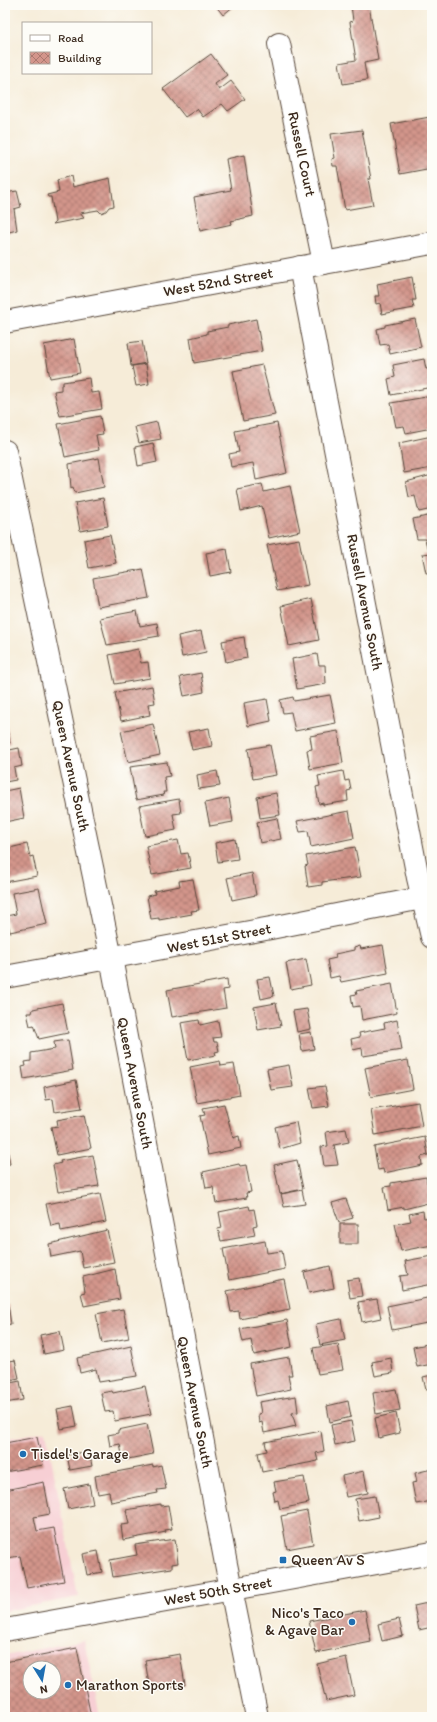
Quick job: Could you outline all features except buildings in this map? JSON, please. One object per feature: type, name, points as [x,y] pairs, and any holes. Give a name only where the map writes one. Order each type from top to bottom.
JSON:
[{"type":"street","name":"Russell Court","points":[[279,44],[324,263]]},
{"type":"street","name":"West 52nd Street","points":[[5,322],[432,243]]},
{"type":"street","name":"Russell Avenue South","points":[[300,267],[427,896],[432,937]]},
{"type":"street","name":"Queen Avenue South","points":[[5,451],[111,958],[231,1589],[257,1717]]},
{"type":"street","name":"West 51st Street","points":[[5,977],[271,928],[427,896]]},
{"type":"street","name":"West 50th Street","points":[[5,1630],[432,1553]]},
{"type":"shaded area","points":[[46,1431],[78,1597],[5,1611],[5,1439]]},
{"type":"shaded area","points":[[84,1640],[100,1717],[5,1717],[5,1656]]},
{"type":"place","name":"Tisdel's Garage","points":[[23,1454]]},
{"type":"place","name":"Queen Av S","points":[[283,1560]]},
{"type":"place","name":"Nico's Taco & Agave Bar","points":[[352,1622]]},
{"type":"place","name":"Marathon Sports","points":[[68,1685]]}]
